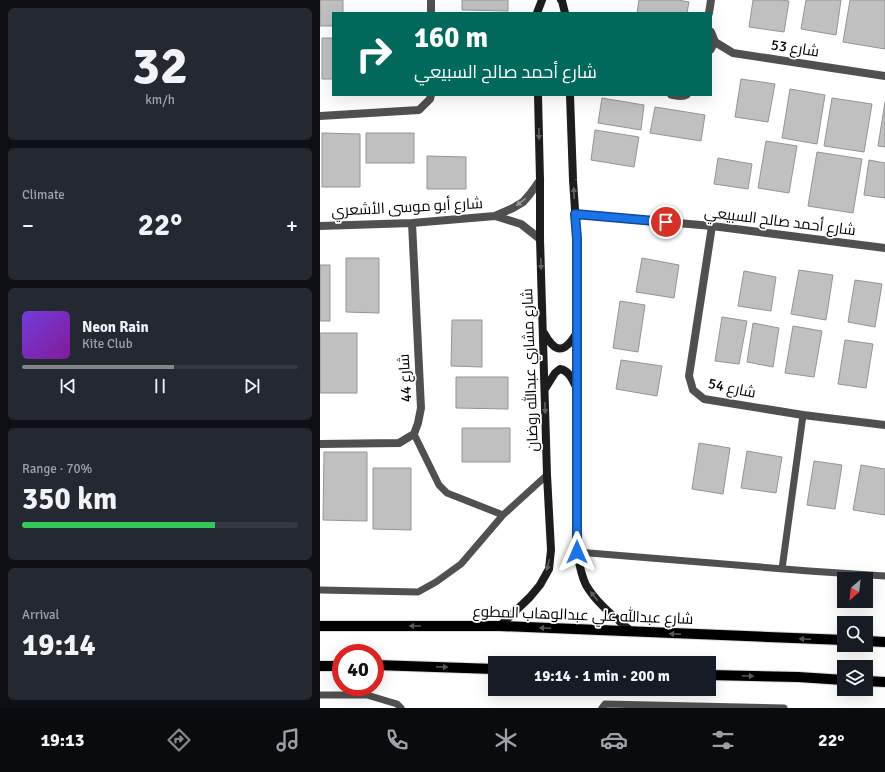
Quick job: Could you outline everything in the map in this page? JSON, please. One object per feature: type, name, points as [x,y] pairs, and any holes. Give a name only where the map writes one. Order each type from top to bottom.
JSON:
[{"type":"main road","name":"شارع عبدالله علي عبدالوهاب المطوع","points":[[320,626],[500,626],[837,640]]},
{"type":"main road","points":[[873,641],[885,642]]},
{"type":"main road","points":[[384,665],[488,668]]},
{"type":"main road","points":[[320,666],[332,666]]},
{"type":"main road","points":[[716,675],[837,680]]},
{"type":"main road","points":[[873,681],[885,682]]},
{"type":"street","points":[[431,0],[431,12]]},
{"type":"street","points":[[536,0],[537,12]]},
{"type":"street","points":[[537,12],[542,0]]},
{"type":"street","points":[[561,0],[566,12]]},
{"type":"street","points":[[566,0],[566,12]]},
{"type":"street","points":[[709,12],[711,0]]},
{"type":"street","points":[[712,34],[715,42]]},
{"type":"street","name":"شارع 53","points":[[715,42],[733,53],[885,76]]},
{"type":"street","points":[[320,116],[419,110],[430,99],[431,96]]},
{"type":"street","name":"شارع مشاري عبدالله روضان","points":[[500,626],[530,597],[540,585],[548,569],[552,550],[547,475],[540,239],[538,96]]},
{"type":"street","points":[[570,96],[577,239],[577,552],[580,569],[590,590],[604,607],[632,632]]},
{"type":"street","name":"شارع أبو موسى الأشعري","points":[[320,226],[412,223],[495,216],[523,202],[540,180]]},
{"type":"street","name":"شارع أحمد صالح السبيعي","points":[[575,214],[712,226],[885,248]]},
{"type":"street","name":"شارع أبو موسى الأشعري","points":[[495,216],[521,224],[540,239]]},
{"type":"street","name":"شارع 44","points":[[412,223],[421,408],[414,434]]},
{"type":"street","name":"شارع 54","points":[[712,226],[689,376],[693,390],[704,399],[803,415],[885,425]]},
{"type":"street","points":[[543,331],[550,343],[556,348],[563,348],[570,344],[577,332]]},
{"type":"street","points":[[545,390],[555,373],[560,369],[564,370],[572,377],[577,389]]},
{"type":"street","points":[[320,444],[399,443],[414,434]]},
{"type":"lane","points":[[712,48],[715,42]]},
{"type":"lane","points":[[674,96],[685,96]]},
{"type":"lane","points":[[782,569],[803,415]]},
{"type":"lane","points":[[414,434],[439,485],[447,493],[503,515]]},
{"type":"lane","points":[[320,590],[418,592],[436,582],[461,564],[503,515],[547,475]]},
{"type":"lane","points":[[577,552],[885,576]]},
{"type":"lane","points":[[320,695],[368,695],[397,704],[401,708]]},
{"type":"lane","points":[[602,708],[605,704],[784,708]]},
{"type":"building","points":[[320,0],[343,0],[343,12],[332,12],[332,26],[320,26]]},
{"type":"building","points":[[462,0],[508,0],[508,11],[462,10]]},
{"type":"building","points":[[639,0],[678,0],[689,2],[687,12],[637,12]]},
{"type":"building","points":[[753,0],[789,1],[784,32],[749,27]]},
{"type":"building","points":[[806,0],[841,0],[836,35],[801,29]]},
{"type":"building","points":[[850,0],[885,0],[885,49],[843,42]]},
{"type":"building","points":[[322,38],[332,38],[332,79],[322,79]]},
{"type":"building","points":[[741,79],[775,84],[768,122],[735,117]]},
{"type":"building","points":[[790,89],[825,95],[817,144],[782,138]]},
{"type":"building","points":[[602,98],[644,105],[641,130],[598,123]]},
{"type":"building","points":[[832,98],[872,104],[864,152],[824,146]]},
{"type":"building","points":[[885,102],[885,147],[878,146]]},
{"type":"building","points":[[655,107],[705,115],[701,141],[650,133]]},
{"type":"building","points":[[595,130],[639,137],[634,167],[591,160]]},
{"type":"building","points":[[322,133],[360,134],[360,187],[322,187]]},
{"type":"building","points":[[366,133],[414,133],[414,163],[366,163]]},
{"type":"building","points":[[766,141],[797,146],[789,193],[758,188]]},
{"type":"building","points":[[817,152],[862,159],[853,213],[808,206]]},
{"type":"building","points":[[427,156],[466,157],[466,189],[427,189]]},
{"type":"building","points":[[718,158],[752,164],[748,189],[714,184]]},
{"type":"building","points":[[869,160],[885,163],[885,198],[864,195]]},
{"type":"building","points":[[346,258],[379,258],[379,313],[346,312]]},
{"type":"building","points":[[642,258],[679,265],[674,298],[636,292]]},
{"type":"building","points":[[320,265],[330,265],[330,321],[320,321]]},
{"type":"building","points":[[799,270],[833,275],[826,320],[791,314]]},
{"type":"building","points":[[744,271],[776,277],[771,311],[738,306]]},
{"type":"building","points":[[855,280],[882,284],[875,327],[848,322]]},
{"type":"building","points":[[620,301],[645,305],[638,352],[613,348]]},
{"type":"building","points":[[722,317],[747,321],[739,364],[715,361]]},
{"type":"building","points":[[452,320],[482,320],[482,367],[451,366]]},
{"type":"building","points":[[753,323],[779,328],[773,367],[747,362]]},
{"type":"building","points":[[793,326],[822,331],[814,377],[785,373]]},
{"type":"building","points":[[320,333],[357,333],[357,393],[320,393]]},
{"type":"building","points":[[845,340],[873,344],[866,388],[838,384]]},
{"type":"building","points":[[621,360],[662,366],[657,396],[616,389]]},
{"type":"building","points":[[456,377],[508,377],[508,409],[456,408]]},
{"type":"building","points":[[462,428],[510,428],[510,462],[462,462]]},
{"type":"building","points":[[699,443],[730,448],[723,494],[692,489]]},
{"type":"building","points":[[747,451],[782,457],[776,493],[741,488]]},
{"type":"building","points":[[324,452],[367,452],[367,521],[323,520]]},
{"type":"building","points":[[814,461],[842,465],[835,509],[807,505]]},
{"type":"building","points":[[861,465],[885,469],[885,515],[853,510]]},
{"type":"building","points":[[373,468],[411,468],[411,530],[373,529]]},
{"type":"route","points":[[577,552],[577,239],[575,214],[666,222]]}]
